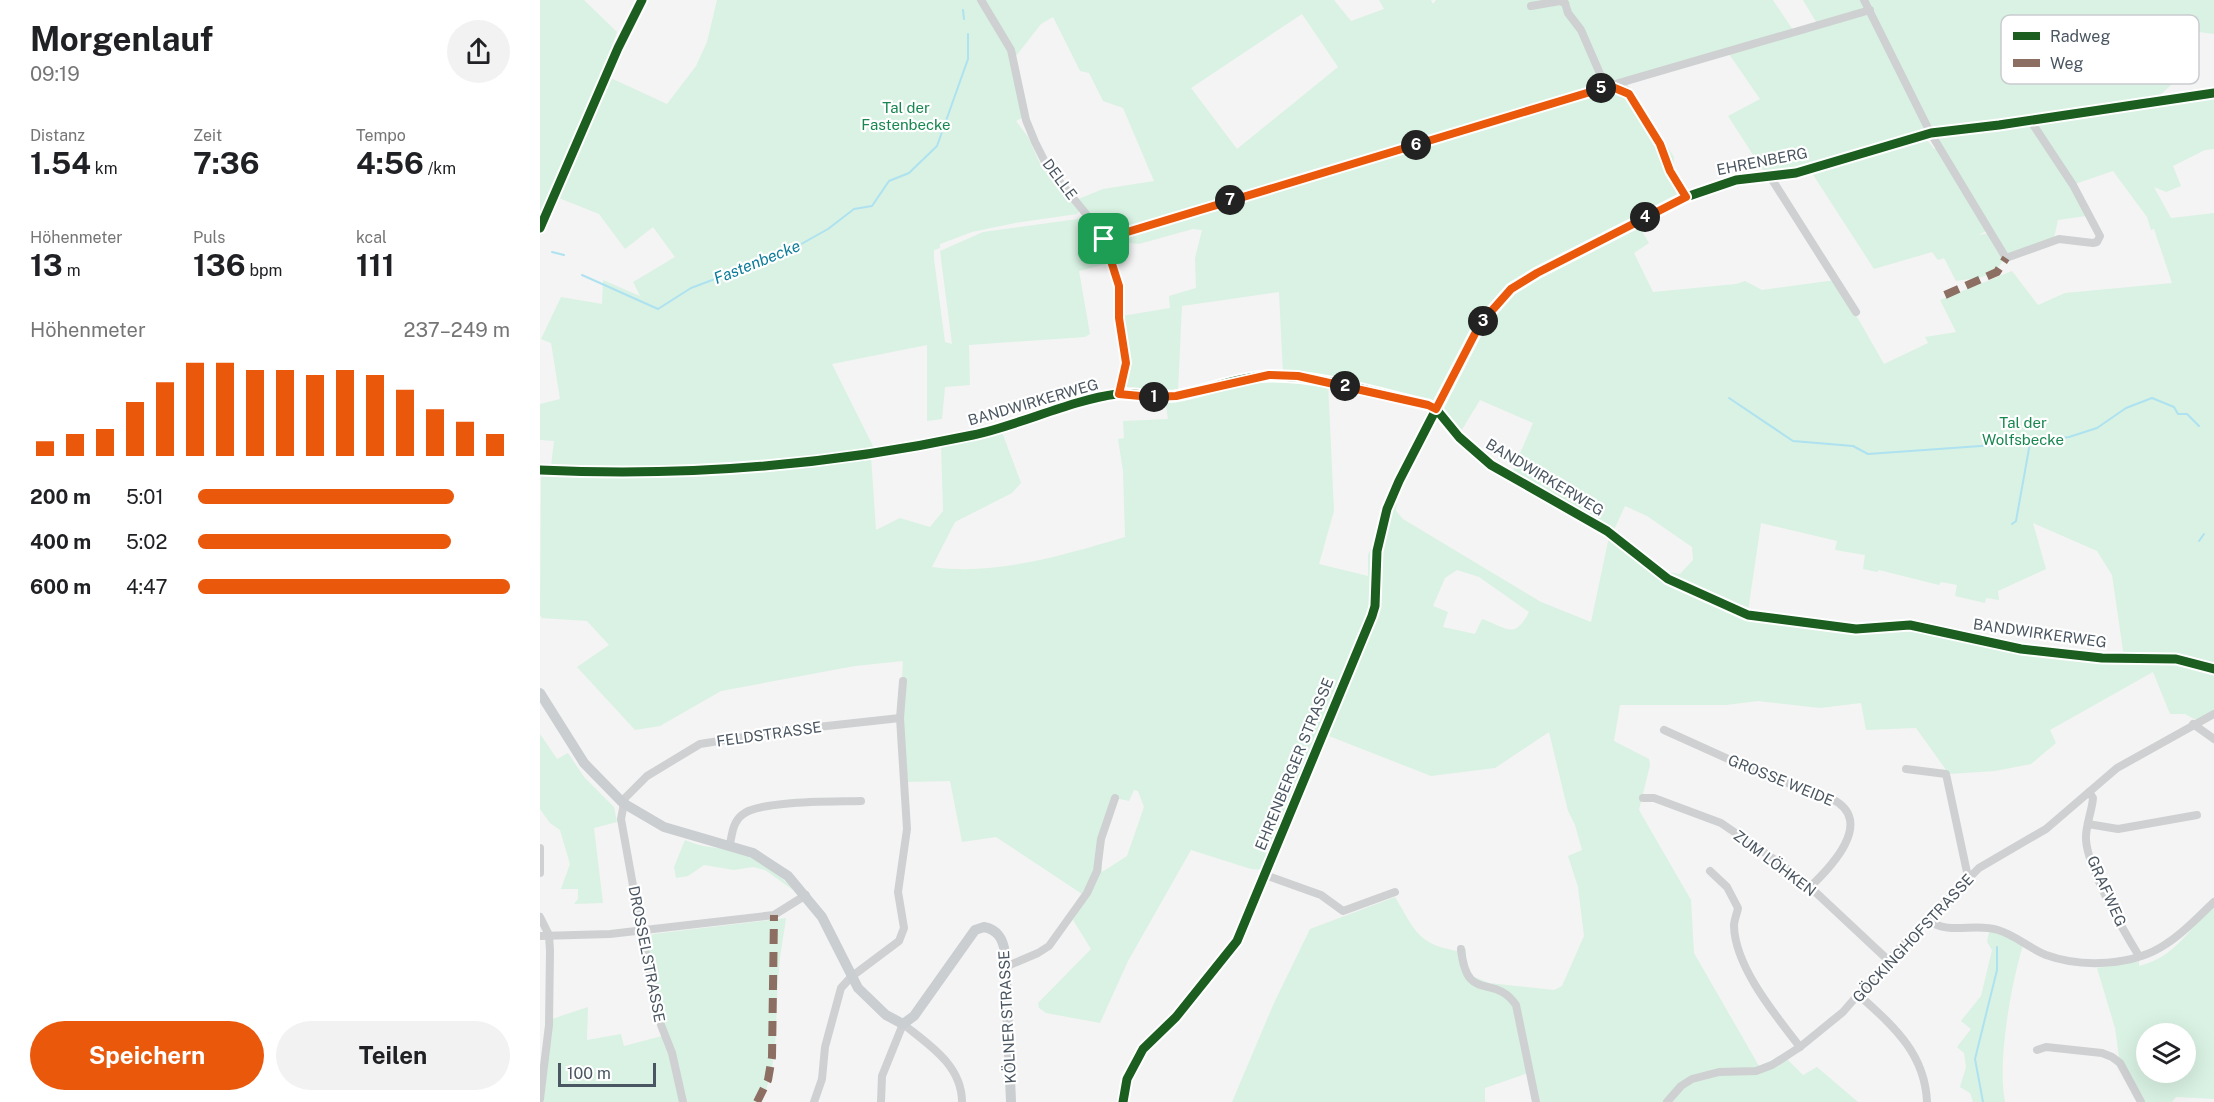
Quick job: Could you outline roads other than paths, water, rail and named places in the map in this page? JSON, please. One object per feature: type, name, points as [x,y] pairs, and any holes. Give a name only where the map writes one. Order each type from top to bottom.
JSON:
[{"type":"main road","points":[[540,228],[618,48],[642,0]]},
{"type":"main road","points":[[540,693],[584,763],[623,803],[664,827],[729,844],[772,864],[806,895],[826,926],[851,977],[863,994],[886,1015],[903,1023]]},
{"type":"main road","name":"KÖLNER STRASSE","points":[[903,1023],[922,1006],[977,928],[988,928],[999,936],[1004,948],[1011,1102]]},
{"type":"street","name":"DELLE","points":[[981,0],[1011,50],[1026,120],[1043,158],[1104,239],[1119,286],[1119,318],[1126,363],[1119,394]]},
{"type":"street","points":[[1864,0],[1931,133],[2006,258],[2060,239],[2097,242],[2100,236],[2073,185],[2030,120]]},
{"type":"street","points":[[1531,6],[1560,1],[1565,3],[1568,13],[1581,30],[1601,76],[1610,86],[1629,94],[1660,144],[1670,171],[1686,197]]},
{"type":"street","points":[[1104,239],[1870,10]]},
{"type":"street","name":"EHRENBERG","points":[[1436,409],[1480,324],[1511,289],[1537,273],[1686,197],[1736,180],[1771,178],[1931,133],[2214,93]]},
{"type":"street","name":"EHRENBERG","points":[[1771,178],[1856,312]]},
{"type":"street","name":"BANDWIRKERWEG","points":[[540,470],[642,472],[739,467],[856,456],[992,430],[1119,394],[1151,397],[1176,396],[1269,375],[1298,376],[1428,405],[1436,409],[1459,437],[1491,465],[1607,531],[1668,579],[1748,615],[1856,628],[1910,625],[2021,649],[2102,658],[2176,659],[2214,669]]},
{"type":"street","name":"EHRENBERGER STRASSE","points":[[1123,1102],[1127,1079],[1143,1049],[1176,1017],[1237,941],[1326,731],[1346,673],[1372,616],[1375,606],[1377,551],[1387,509],[1436,409]]},
{"type":"street","points":[[814,1102],[822,1079],[825,1047],[841,988],[851,977],[899,941],[904,928],[898,892],[907,829],[900,718],[903,681]]},
{"type":"street","name":"GÖCKINGHOFSTRASSE","points":[[1667,1102],[1681,1086],[1692,1079],[1719,1072],[1756,1071],[1772,1065],[1800,1047],[1843,1012],[1888,960],[1968,877],[2046,829],[2118,768],[2214,714]]},
{"type":"street","name":"FELDSTRASSE","points":[[623,803],[647,776],[700,744],[781,731],[900,718]]},
{"type":"street","points":[[2193,724],[2214,739]]},
{"type":"street","name":"GROSSE WEIDE","points":[[1664,730],[1756,772],[1832,799],[1843,807],[1849,820],[1846,844],[1834,863],[1810,886]]},
{"type":"street","points":[[1906,769],[1946,774],[1968,877]]},
{"type":"street","name":"GRAFWEG","points":[[2089,792],[2093,798],[2088,824],[2088,850],[2113,910],[2139,956]]},
{"type":"street","points":[[1005,967],[1049,946],[1087,893],[1097,871],[1101,839],[1115,798]]},
{"type":"street","name":"ZUM LÖHKEN","points":[[1643,798],[1654,798],[1721,823],[1810,886],[1888,960]]},
{"type":"street","points":[[729,844],[736,822],[741,815],[758,807],[861,801]]},
{"type":"street","name":"DROSSELSTRASSE","points":[[623,803],[621,819],[641,930],[661,1025],[672,1053],[683,1102]]},
{"type":"street","points":[[2088,824],[2118,829],[2196,815]]},
{"type":"street","points":[[540,848],[540,873]]},
{"type":"street","points":[[1710,871],[1727,886],[1738,908],[1734,924],[1735,938],[1741,957],[1775,1014],[1800,1047]]},
{"type":"street","points":[[1265,875],[1321,895],[1343,911],[1395,892]]},
{"type":"street","points":[[544,936],[601,935],[778,913],[806,895]]},
{"type":"street","points":[[1927,920],[1950,930],[1986,927],[1997,930],[2039,952],[2068,960],[2095,963],[2139,956],[2166,945],[2214,902]]},
{"type":"street","points":[[540,917],[544,936],[549,1025],[540,1099]]},
{"type":"street","points":[[1461,949],[1463,969],[1470,980],[1509,995],[1516,1005],[1536,1102]]},
{"type":"street","points":[[1859,995],[1901,1033],[1911,1047],[1926,1081],[1927,1102]]},
{"type":"street","points":[[881,1102],[882,1076],[903,1023],[918,1033],[943,1057],[958,1082],[962,1102]]},
{"type":"street","points":[[2037,1050],[2046,1047],[2108,1055],[2120,1063],[2140,1102]]},
{"type":"waterway","name":"Fastenbecke","points":[[963,10],[964,19]]},
{"type":"waterway","name":"Fastenbecke","points":[[582,275],[658,309],[691,288],[787,252],[828,229],[854,209],[872,206],[889,181],[909,173],[937,146],[968,59],[968,34]]},
{"type":"waterway","name":"Fastenbecke","points":[[552,252],[564,255]]},
{"type":"waterway","points":[[1729,398],[1793,441],[1853,446],[1868,454],[2023,443],[2069,437],[2097,428],[2126,408],[2152,398],[2174,407],[2178,414],[2187,414],[2199,426]]},
{"type":"waterway","points":[[2012,524],[2016,521],[2030,443]]},
{"type":"waterway","points":[[2199,541],[2204,534]]},
{"type":"waterway","points":[[1983,1102],[1975,1059],[1997,970],[1997,947]]},
{"type":"park label","name":"Tal der Fastenbecke","points":[[906,116]]},
{"type":"park label","name":"Tal der Wolfsbecke","points":[[2023,430]]}]
